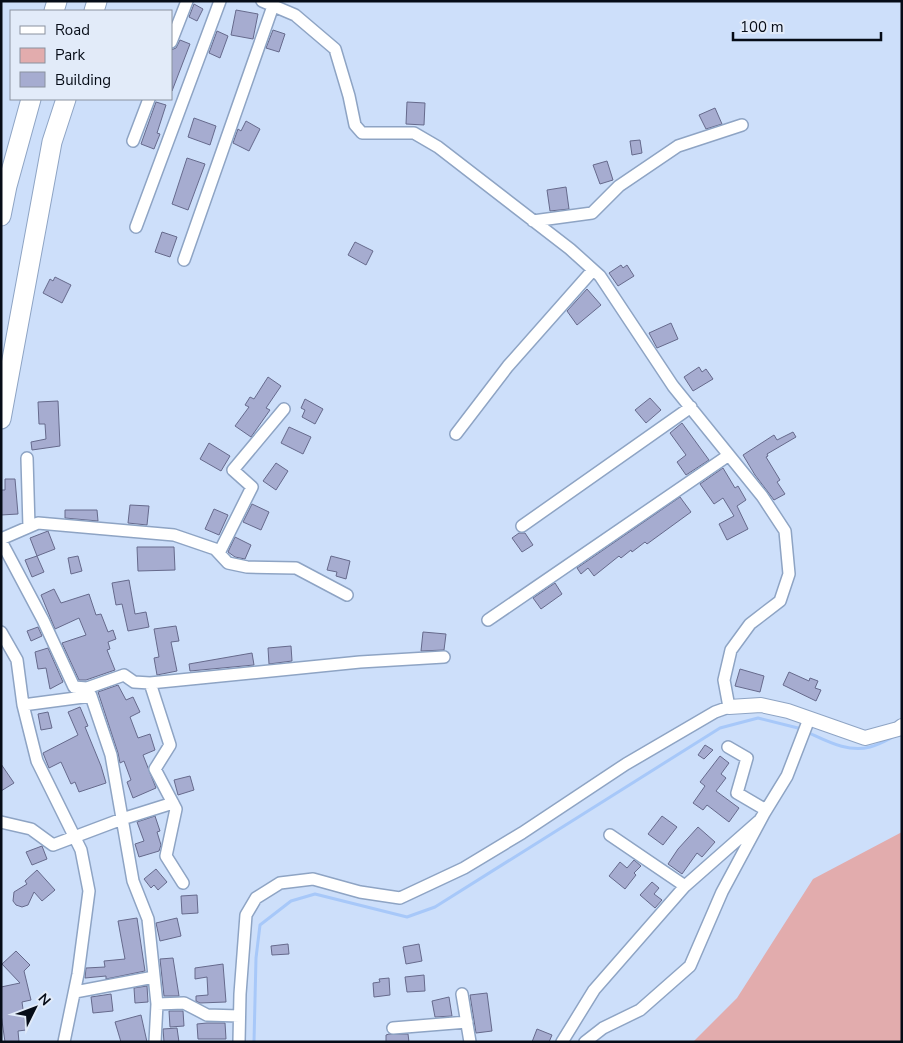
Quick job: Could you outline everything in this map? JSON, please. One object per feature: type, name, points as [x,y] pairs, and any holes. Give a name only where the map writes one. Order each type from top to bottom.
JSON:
[{"type":"highway","points":[[1,216],[30,100]]},
{"type":"highway","points":[[1,419],[52,142],[66,100]]},
{"type":"street","points":[[172,39],[187,1]]},
{"type":"street","points":[[136,227],[220,1]]},
{"type":"street","points":[[184,260],[266,3],[295,15],[335,49],[355,124],[362,133],[414,133],[438,147],[600,276],[673,386],[762,496],[785,531],[789,574],[780,600],[750,624],[731,650],[724,680],[729,707]]},
{"type":"street","points":[[133,141],[149,100]]},
{"type":"street","points":[[533,221],[592,213],[619,186],[678,146],[742,125]]},
{"type":"street","points":[[456,434],[508,366],[593,270]]},
{"type":"street","points":[[522,526],[691,407]]},
{"type":"street","points":[[219,553],[252,487],[233,470],[284,409]]},
{"type":"street","points":[[488,620],[729,455]]},
{"type":"street","points":[[27,458],[29,527]]},
{"type":"street","points":[[89,692],[74,687],[43,620],[1,540],[38,523],[174,535],[215,549],[228,564],[247,567],[296,568],[347,595]]},
{"type":"street","points":[[1,632],[16,660],[23,705],[37,761],[80,850],[90,891],[75,992],[64,1042]]},
{"type":"street","points":[[23,705],[89,692],[124,675],[134,682],[150,683],[360,662],[444,657]]},
{"type":"street","points":[[150,683],[170,745],[155,769],[176,809],[166,856],[183,883]]},
{"type":"street","points":[[89,692],[111,754],[133,881],[148,919],[157,1004],[155,1042]]},
{"type":"street","points":[[239,1042],[246,915],[256,898],[280,884],[312,879],[360,892],[400,898],[464,868],[530,828],[667,739],[715,712],[729,707],[761,705],[788,711],[865,738],[898,730],[902,726]]},
{"type":"street","points":[[562,1042],[594,990],[685,886],[760,820],[787,776],[809,719]]},
{"type":"street","points":[[728,747],[747,758],[737,793],[766,810]]},
{"type":"street","points":[[1,822],[31,829],[53,845],[122,819],[173,803]]},
{"type":"street","points":[[585,1042],[603,1028],[640,1010],[690,966],[722,892],[766,810]]},
{"type":"street","points":[[610,835],[685,886]]},
{"type":"street","points":[[75,992],[154,976]]},
{"type":"street","points":[[462,994],[470,1042]]},
{"type":"street","points":[[157,1004],[184,1002],[207,1015],[239,1016]]},
{"type":"street","points":[[393,1028],[467,1022]]},
{"type":"green space","points":[[902,832],[902,1042],[693,1042],[737,998],[813,879]]},
{"type":"building","points":[[194,4],[203,9],[197,21],[189,17]]},
{"type":"building","points":[[236,10],[258,14],[253,39],[231,35]]},
{"type":"building","points":[[273,30],[285,34],[279,52],[266,48]]},
{"type":"building","points":[[217,31],[228,36],[220,58],[209,53]]},
{"type":"building","points":[[180,40],[190,44],[172,91],[172,50],[176,48]]},
{"type":"building","points":[[156,102],[166,105],[157,133],[160,134],[154,149],[141,144]]},
{"type":"building","points":[[407,102],[425,103],[424,125],[406,124]]},
{"type":"building","points":[[715,108],[722,124],[706,129],[699,115]]},
{"type":"building","points":[[194,118],[216,126],[210,145],[188,137]]},
{"type":"building","points":[[246,121],[260,129],[249,151],[233,143],[238,129],[241,131]]},
{"type":"building","points":[[640,140],[642,153],[632,155],[630,141]]},
{"type":"building","points":[[187,158],[205,164],[188,210],[172,204]]},
{"type":"building","points":[[607,161],[613,180],[600,184],[593,165]]},
{"type":"building","points":[[566,187],[569,209],[550,211],[547,190]]},
{"type":"building","points":[[162,232],[177,237],[170,257],[155,252]]},
{"type":"building","points":[[355,242],[373,251],[366,265],[348,255]]},
{"type":"building","points":[[621,265],[623,268],[627,265],[634,276],[618,286],[609,273]]},
{"type":"building","points":[[55,277],[71,285],[62,303],[43,293],[50,279],[53,281]]},
{"type":"building","points":[[587,289],[601,305],[577,325],[567,311]]},
{"type":"building","points":[[671,323],[678,339],[657,348],[649,333]]},
{"type":"building","points":[[699,367],[702,372],[706,369],[713,379],[693,391],[684,377]]},
{"type":"building","points":[[268,377],[281,386],[266,408],[270,410],[251,437],[235,426],[249,407],[245,405],[250,397],[254,399]]},
{"type":"building","points":[[650,398],[661,410],[646,423],[635,410]]},
{"type":"building","points":[[305,399],[323,409],[315,424],[302,417],[305,410],[301,408]]},
{"type":"building","points":[[58,401],[60,446],[32,450],[31,442],[46,439],[45,424],[39,424],[38,402]]},
{"type":"building","points":[[682,423],[709,460],[686,475],[677,462],[686,455],[670,433]]},
{"type":"building","points":[[289,427],[311,437],[303,454],[281,443]]},
{"type":"building","points":[[793,432],[796,437],[767,454],[768,456],[766,457],[780,480],[777,482],[785,494],[774,500],[743,455],[774,435],[777,440]]},
{"type":"building","points":[[209,443],[230,456],[221,471],[200,459]]},
{"type":"building","points":[[276,463],[288,471],[276,490],[263,481]]},
{"type":"building","points":[[723,468],[735,488],[738,486],[746,500],[737,506],[748,529],[727,540],[719,524],[734,516],[723,498],[714,504],[700,484]]},
{"type":"building","points":[[5,479],[15,479],[18,514],[1,515],[1,490],[5,490]]},
{"type":"building","points":[[680,497],[691,512],[647,544],[645,542],[621,558],[619,556],[594,576],[588,568],[581,574],[577,568]]},
{"type":"building","points":[[252,504],[269,512],[261,530],[243,522]]},
{"type":"building","points":[[130,505],[149,506],[147,525],[128,523]]},
{"type":"building","points":[[214,509],[228,515],[219,535],[205,529]]},
{"type":"building","points":[[65,510],[97,510],[98,521],[65,518]]},
{"type":"building","points":[[48,531],[55,549],[37,556],[30,538]]},
{"type":"building","points":[[519,533],[525,533],[533,545],[522,552],[512,538]]},
{"type":"building","points":[[235,537],[251,545],[245,559],[235,557],[228,552]]},
{"type":"building","points":[[137,547],[174,547],[175,570],[138,571]]},
{"type":"building","points":[[37,556],[44,572],[32,577],[25,560]]},
{"type":"building","points":[[78,556],[82,571],[71,574],[68,558]]},
{"type":"building","points":[[331,556],[350,561],[346,579],[336,576],[337,572],[327,570]]},
{"type":"building","points":[[129,580],[135,614],[146,612],[149,627],[128,631],[122,604],[116,605],[112,583]]},
{"type":"building","points":[[555,583],[562,594],[541,609],[533,598]]},
{"type":"building","points":[[54,589],[61,603],[89,594],[96,615],[101,614],[108,632],[113,630],[116,639],[108,642],[110,649],[107,650],[115,670],[86,680],[79,680],[62,643],[86,635],[79,618],[55,629],[41,595]]},
{"type":"building","points":[[176,626],[179,641],[171,642],[177,671],[157,675],[154,658],[159,657],[154,629]]},
{"type":"building","points":[[38,627],[42,636],[31,641],[27,631]]},
{"type":"building","points":[[423,632],[446,634],[444,650],[421,651]]},
{"type":"building","points":[[291,646],[292,661],[269,664],[268,648]]},
{"type":"building","points":[[48,648],[63,682],[50,689],[46,668],[38,669],[35,652]]},
{"type":"building","points":[[252,653],[254,665],[190,671],[189,664]]},
{"type":"building","points":[[740,669],[764,676],[760,692],[735,686]]},
{"type":"building","points":[[789,672],[809,681],[810,678],[818,681],[815,688],[821,690],[816,701],[783,685]]},
{"type":"building","points":[[118,685],[126,700],[133,697],[140,712],[130,717],[138,738],[150,734],[155,750],[143,755],[156,788],[133,798],[127,782],[131,780],[124,761],[120,763],[98,692]]},
{"type":"building","points":[[80,707],[88,726],[85,727],[106,783],[79,792],[75,782],[71,784],[61,762],[49,768],[43,753],[78,735],[68,712]]},
{"type":"building","points":[[48,712],[52,728],[41,730],[38,714]]},
{"type":"building","points":[[705,745],[713,750],[704,759],[698,755]]},
{"type":"building","points":[[720,756],[729,763],[721,774],[726,778],[716,791],[739,808],[729,822],[707,805],[703,810],[693,803],[705,786],[700,782]]},
{"type":"building","points":[[1,764],[14,783],[1,791]]},
{"type":"building","points":[[190,776],[194,790],[178,795],[174,780]]},
{"type":"building","points":[[155,816],[160,831],[157,832],[161,845],[159,851],[139,857],[135,844],[144,841],[137,822]]},
{"type":"building","points":[[662,816],[677,827],[663,845],[648,834]]},
{"type":"building","points":[[698,827],[715,842],[702,857],[697,853],[682,874],[668,864],[678,849]]},
{"type":"building","points":[[42,846],[47,859],[32,865],[26,852]]},
{"type":"building","points":[[634,860],[641,866],[634,873],[636,875],[625,889],[609,876],[620,862],[627,868]]},
{"type":"building","points":[[156,869],[167,882],[158,890],[154,885],[151,888],[144,879]]},
{"type":"building","points":[[37,870],[55,890],[42,901],[34,892],[28,905],[22,907],[16,905],[13,901],[14,892],[27,884],[25,881]]},
{"type":"building","points":[[652,882],[659,888],[654,894],[662,900],[655,908],[640,895]]},
{"type":"building","points":[[197,895],[198,913],[182,914],[181,896]]},
{"type":"building","points":[[137,918],[145,971],[106,979],[106,976],[85,978],[86,968],[105,967],[104,961],[125,959],[118,921]]},
{"type":"building","points":[[177,918],[181,936],[160,941],[156,923]]},
{"type":"building","points":[[288,944],[289,954],[272,955],[271,946]]},
{"type":"building","points":[[419,944],[422,961],[406,964],[403,947]]},
{"type":"building","points":[[16,951],[30,965],[24,971],[31,1000],[22,1002],[26,1030],[18,1031],[19,1042],[5,1042],[1,1014],[1,987],[20,983],[2,964]]},
{"type":"building","points":[[173,958],[179,996],[164,996],[160,959]]},
{"type":"building","points":[[223,964],[226,1002],[200,1003],[196,1001],[196,996],[208,995],[207,977],[195,979],[195,968]]},
{"type":"building","points":[[424,975],[425,991],[407,992],[405,977]]},
{"type":"building","points":[[389,978],[390,995],[374,997],[373,983],[380,982],[379,979]]},
{"type":"building","points":[[147,986],[148,1002],[135,1003],[134,988]]},
{"type":"building","points":[[487,993],[492,1031],[476,1033],[470,995]]},
{"type":"building","points":[[111,994],[113,1011],[93,1013],[91,997]]},
{"type":"building","points":[[449,997],[452,1016],[435,1017],[432,1001]]},
{"type":"building","points":[[169,1011],[183,1011],[184,1026],[170,1027]]},
{"type":"building","points":[[141,1015],[147,1042],[121,1042],[115,1022]]},
{"type":"building","points":[[225,1023],[226,1039],[198,1039],[197,1024]]},
{"type":"building","points":[[177,1028],[179,1042],[164,1042],[163,1029]]},
{"type":"building","points":[[537,1029],[552,1035],[549,1042],[532,1042]]},
{"type":"building","points":[[408,1034],[409,1042],[386,1042],[386,1035]]},
{"type":"waterway","points":[[254,1042],[256,958],[260,925],[291,901],[315,894],[407,917],[435,907],[720,728],[758,718],[802,729]]},
{"type":"waterway","points":[[807,732],[838,745],[854,748],[873,746],[895,736]]}]
